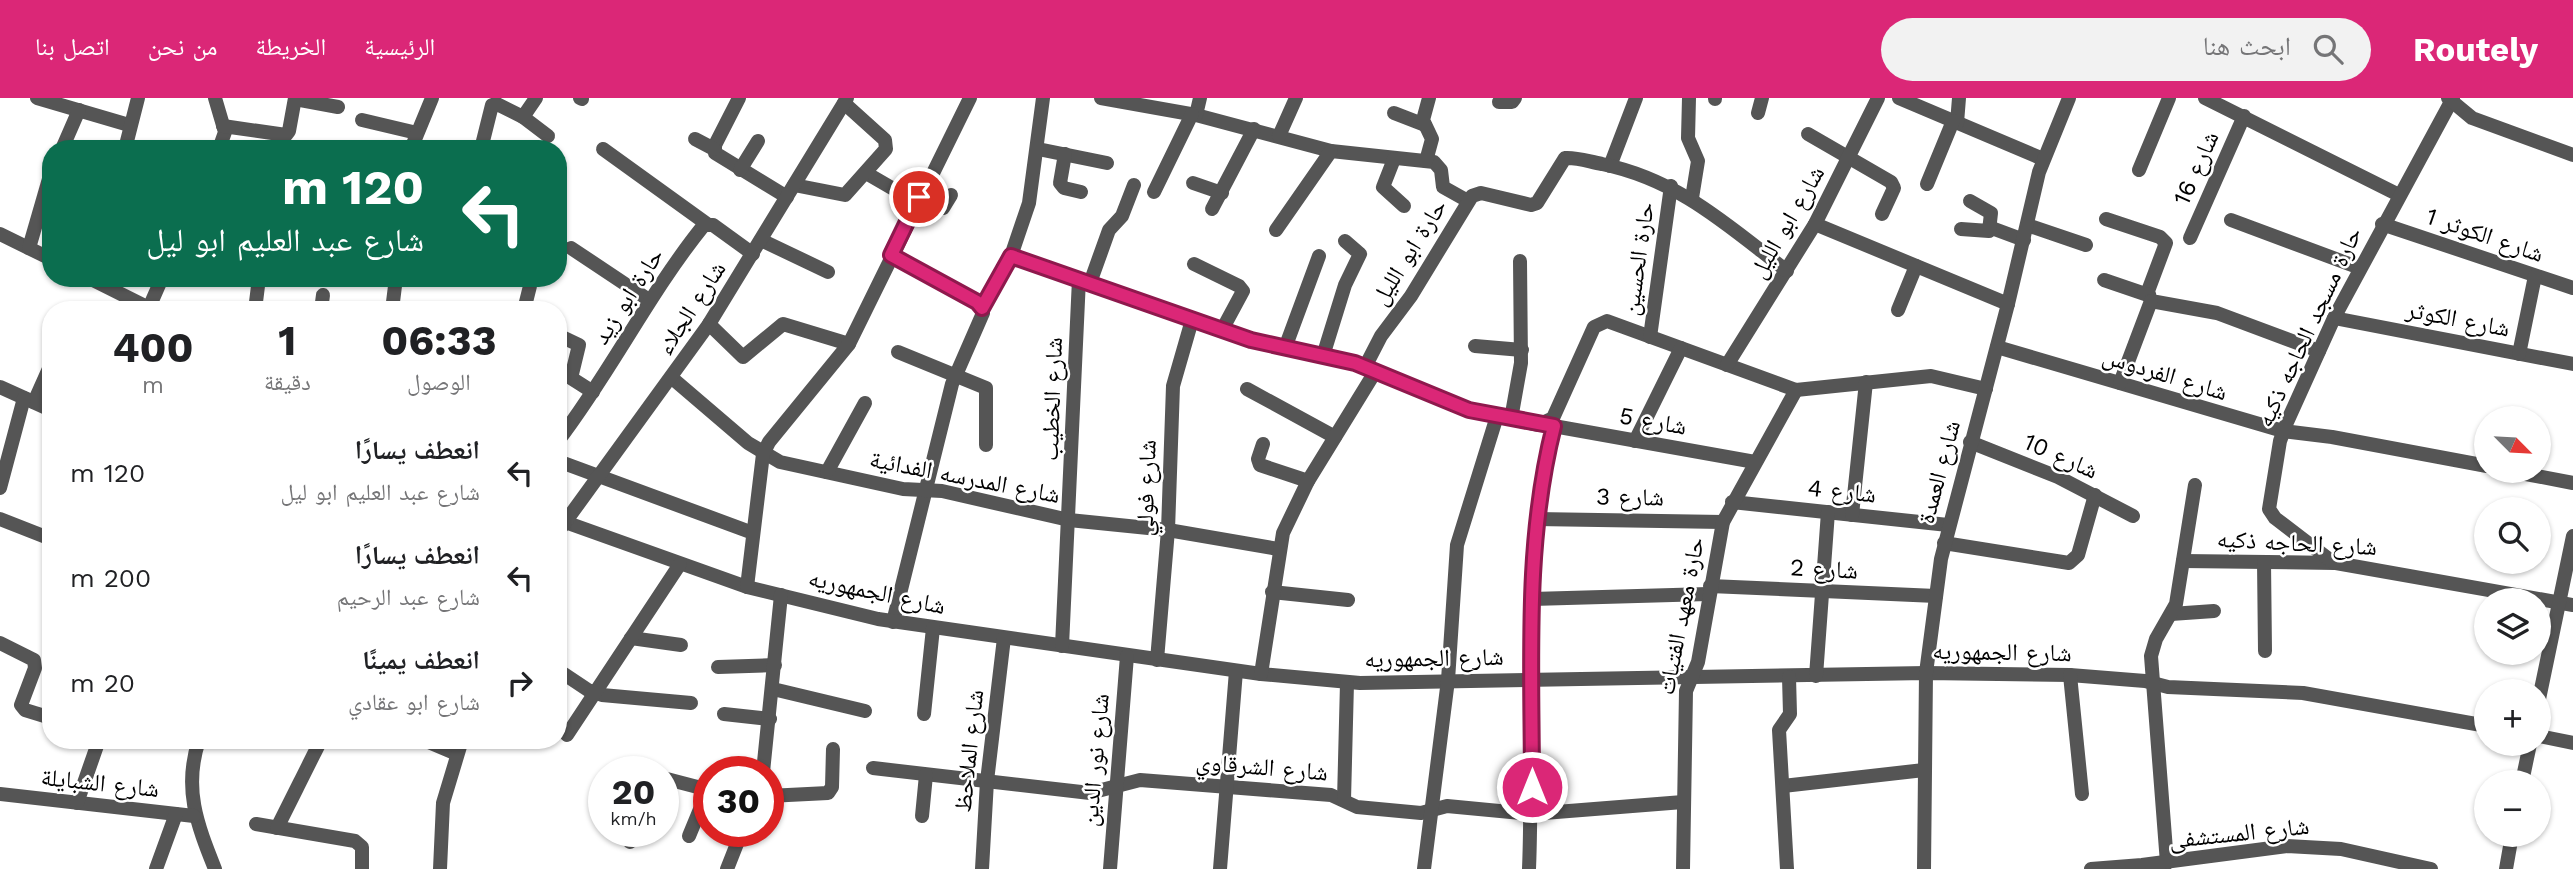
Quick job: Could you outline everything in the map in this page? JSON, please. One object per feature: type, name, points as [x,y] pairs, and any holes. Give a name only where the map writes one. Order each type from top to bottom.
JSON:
[{"type":"street","points":[[37,98],[129,125]]},
{"type":"street","points":[[126,140],[138,98]]},
{"type":"street","points":[[215,98],[223,126],[223,140]]},
{"type":"street","points":[[223,126],[286,135],[295,98],[338,107]]},
{"type":"street","points":[[414,140],[432,98]]},
{"type":"street","points":[[523,117],[536,98]]},
{"type":"street","points":[[714,149],[739,98]]},
{"type":"street","points":[[747,587],[763,454],[769,442],[849,344],[970,98]]},
{"type":"street","points":[[893,622],[924,490],[956,375],[982,317],[982,308],[1011,256],[1029,203],[1043,98]]},
{"type":"street","points":[[1101,98],[1194,114],[1331,151],[1426,161],[1439,166],[1443,187],[1468,201]]},
{"type":"street","points":[[1154,192],[1200,98]]},
{"type":"street","points":[[1279,136],[1296,98]]},
{"type":"street","points":[[1426,161],[1432,139],[1423,116],[1429,98]]},
{"type":"street","points":[[1499,102],[1512,102],[1515,98]]},
{"type":"street","points":[[1610,166],[1636,98]]},
{"type":"street","points":[[1689,98],[1688,138],[1698,161],[1692,198]]},
{"type":"street","name":"شارع ابو الليل","points":[[1727,365],[1815,224],[1878,98]]},
{"type":"street","points":[[1899,98],[2043,159]]},
{"type":"street","points":[[1927,184],[1955,122],[1959,98]]},
{"type":"street","name":"شارع العمدة","points":[[1924,869],[1926,673],[1944,543],[1997,347],[2043,159],[2069,98]]},
{"type":"street","points":[[2139,170],[2169,98]]},
{"type":"street","points":[[2205,98],[2399,195]]},
{"type":"street","points":[[2451,99],[2472,118],[2573,155]]},
{"type":"street","name":"حارة مسجد الحاجه ذكيه","points":[[2334,563],[2275,517],[2269,509],[2283,431],[2334,318],[2451,99]]},
{"type":"street","points":[[695,139],[714,149],[718,157],[740,170],[791,191],[845,195],[886,149],[887,143],[845,100]]},
{"type":"street","name":"شارع الجلاء","points":[[567,520],[672,379],[709,324],[845,100]]},
{"type":"street","points":[[483,140],[494,102],[523,117],[548,136]]},
{"type":"street","points":[[66,140],[79,110]]},
{"type":"street","points":[[1394,113],[1425,125]]},
{"type":"street","name":"شارع 16","points":[[2190,237],[2244,117]]},
{"type":"street","points":[[362,120],[417,133]]},
{"type":"street","points":[[1212,209],[1254,129]]},
{"type":"street","points":[[1808,134],[1893,184],[1882,214]]},
{"type":"street","points":[[740,170],[758,141]]},
{"type":"street","points":[[603,149],[753,254]]},
{"type":"street","points":[[1038,149],[1107,163]]},
{"type":"street","points":[[1276,230],[1331,151]]},
{"type":"street","points":[[1065,154],[1060,183],[1064,188],[1081,191]]},
{"type":"street","name":"حارة ابو الليل","points":[[1261,674],[1278,549],[1289,518],[1370,370],[1381,336],[1411,296],[1468,201],[1481,193],[1534,205],[1565,158],[1610,166],[1671,186],[1692,198],[1787,271]]},
{"type":"street","points":[[1394,159],[1383,187],[1404,206]]},
{"type":"street","points":[[866,173],[918,199],[943,208],[951,195]]},
{"type":"street","points":[[1193,183],[1222,193]]},
{"type":"street","name":"شارع الخطيب","points":[[1062,646],[1085,281],[1109,229],[1122,216],[1134,185]]},
{"type":"street","name":"حارة الحسين","points":[[1650,337],[1671,186]]},
{"type":"street","points":[[1961,229],[1986,233],[1989,227],[1991,213],[1970,201]]},
{"type":"street","points":[[29,248],[42,204]]},
{"type":"street","points":[[2106,219],[2160,237],[2166,243],[2120,383]]},
{"type":"street","points":[[2231,220],[2360,268]]},
{"type":"street","name":"حارة ابو زيد","points":[[567,428],[593,392],[649,300],[707,224]]},
{"type":"street","points":[[1815,224],[2008,304]]},
{"type":"street","name":"شارع الكوثر 1","points":[[2382,224],[2573,288]]},
{"type":"street","points":[[1989,227],[2086,245]]},
{"type":"street","points":[[0,234],[42,254]]},
{"type":"street","points":[[761,240],[828,272]]},
{"type":"street","points":[[1323,356],[1349,275],[1360,254],[1358,249],[1345,241]]},
{"type":"street","points":[[571,248],[649,300]]},
{"type":"street","points":[[891,255],[977,302],[982,308]]},
{"type":"street","name":"شارع 5","points":[[1011,256],[1222,330],[1370,370],[1456,405],[1504,418],[1755,463]]},
{"type":"street","points":[[1286,348],[1319,256]]},
{"type":"street","points":[[1424,869],[1448,680],[1457,545],[1504,418],[1521,350],[1520,261]]},
{"type":"street","points":[[1194,264],[1239,286],[1243,291],[1222,330]]},
{"type":"street","points":[[1898,310],[1916,266]]},
{"type":"street","points":[[2519,354],[2535,276]]},
{"type":"street","points":[[2104,280],[2150,298],[2217,313],[2319,351]]},
{"type":"street","points":[[107,287],[134,301]]},
{"type":"street","name":"شارع الكوثر","points":[[2334,318],[2573,364]]},
{"type":"street","name":"شارع فولي","points":[[1157,660],[1168,530],[1173,386],[1192,320]]},
{"type":"street","points":[[1529,869],[1532,599],[1536,519],[1549,425],[1598,323],[1607,321],[1796,390],[1931,376],[1986,389]]},
{"type":"street","points":[[709,324],[743,357],[783,324],[849,344]]},
{"type":"street","points":[[567,339],[579,345],[570,374],[574,381],[593,392]]},
{"type":"street","points":[[1475,345],[1521,350]]},
{"type":"street","name":"شارع الفردوس","points":[[1997,347],[2283,431],[2332,436],[2474,463]]},
{"type":"street","points":[[1635,441],[1681,348]]},
{"type":"street","points":[[898,352],[987,390],[986,444]]},
{"type":"street","points":[[0,488],[3,466],[29,400],[42,378]]},
{"type":"street","name":"شارع المدرسه الفدائية","points":[[672,379],[763,454],[780,462],[903,489],[942,491],[1069,520],[1168,530],[1278,549]]},
{"type":"street","points":[[1852,515],[1866,382]]},
{"type":"street","points":[[0,387],[42,406]]},
{"type":"street","points":[[1247,389],[1335,438]]},
{"type":"street","name":"حارة معهد الفتيات","points":[[1683,869],[1686,691],[1698,662],[1723,522],[1796,390]]},
{"type":"street","points":[[827,472],[865,403]]},
{"type":"street","name":"شارع 10","points":[[1970,443],[2095,495],[2133,516]]},
{"type":"street","points":[[1263,444],[1258,459],[1262,467],[1308,481]]},
{"type":"street","points":[[567,464],[753,533]]},
{"type":"street","points":[[2552,479],[2573,483]]},
{"type":"street","points":[[2167,863],[2153,683],[2153,647],[2171,614],[2183,561],[2195,485]]},
{"type":"street","points":[[1944,543],[2069,563],[2078,555],[2095,495]]},
{"type":"street","name":"شارع 4","points":[[1732,502],[1948,525]]},
{"type":"street","points":[[1816,676],[1828,512]]},
{"type":"street","points":[[0,519],[42,535]]},
{"type":"street","name":"شارع 3","points":[[1536,519],[1723,522]]},
{"type":"street","name":"شارع الجمهوريه","points":[[567,529],[747,587],[893,622],[1237,671],[1347,683],[1926,673],[2070,675],[2303,693],[2474,724]]},
{"type":"street","points":[[2545,679],[2566,604],[2573,536]]},
{"type":"street","name":"شارع الحاجه ذكيه","points":[[2183,561],[2334,563],[2566,604]]},
{"type":"street","points":[[2264,562],[2265,650]]},
{"type":"street","points":[[568,735],[680,564]]},
{"type":"street","name":"شارع 2","points":[[1532,599],[1709,590],[1936,596]]},
{"type":"street","points":[[1272,592],[1348,600]]},
{"type":"street","points":[[765,756],[781,595]]},
{"type":"street","points":[[2171,614],[2214,611]]},
{"type":"street","points":[[925,714],[933,628]]},
{"type":"street","points":[[631,638],[681,646]]},
{"type":"street","name":"شارع الملاحظ","points":[[982,869],[987,781],[1004,638]]},
{"type":"street","points":[[0,643],[34,660],[35,668],[20,705],[25,710],[42,715]]},
{"type":"street","name":"شارع نور الدين","points":[[1110,869],[1127,656]]},
{"type":"street","points":[[718,667],[775,664]]},
{"type":"street","points":[[1220,869],[1237,671]]},
{"type":"street","points":[[2070,675],[2082,794]]},
{"type":"street","points":[[567,676],[595,693],[691,703]]},
{"type":"street","points":[[1787,869],[1779,730],[1790,714],[1789,677]]},
{"type":"street","points":[[1344,800],[1347,683]]},
{"type":"street","points":[[773,689],[865,711]]},
{"type":"street","points":[[724,714],[770,719]]},
{"type":"street","points":[[2551,738],[2573,743]]},
{"type":"street","points":[[76,803],[96,749]]},
{"type":"street","points":[[197,749],[190,794],[194,816],[215,869]]},
{"type":"street","points":[[277,828],[316,749]]},
{"type":"street","points":[[440,869],[443,803],[458,749]]},
{"type":"street","points":[[784,795],[828,793],[832,787],[833,749]]},
{"type":"street","name":"شارع الشرقاوي","points":[[873,768],[1090,793],[1140,780],[1331,795],[1357,807],[1421,813],[1447,806],[1531,814],[1683,802]]},
{"type":"street","points":[[1783,786],[1924,770]]},
{"type":"street","points":[[922,816],[926,775]]},
{"type":"street","name":"شارع الشبايلة","points":[[0,794],[194,816]]},
{"type":"street","points":[[156,869],[176,814]]},
{"type":"street","points":[[256,824],[358,842],[362,847],[362,869]]},
{"type":"street","points":[[689,836],[693,827]]},
{"type":"street","name":"شارع المستشفى","points":[[2091,869],[2142,867],[2260,849],[2314,846],[2341,849],[2431,869]]},
{"type":"street","points":[[727,869],[736,847]]},
{"type":"street","points":[[2506,869],[2510,847]]},
{"type":"route","points":[[919,197],[891,255],[977,302],[982,308],[1011,256],[1251,340],[1355,363],[1469,410],[1554,426],[1543,475],[1532,558],[1532,787]]}]
